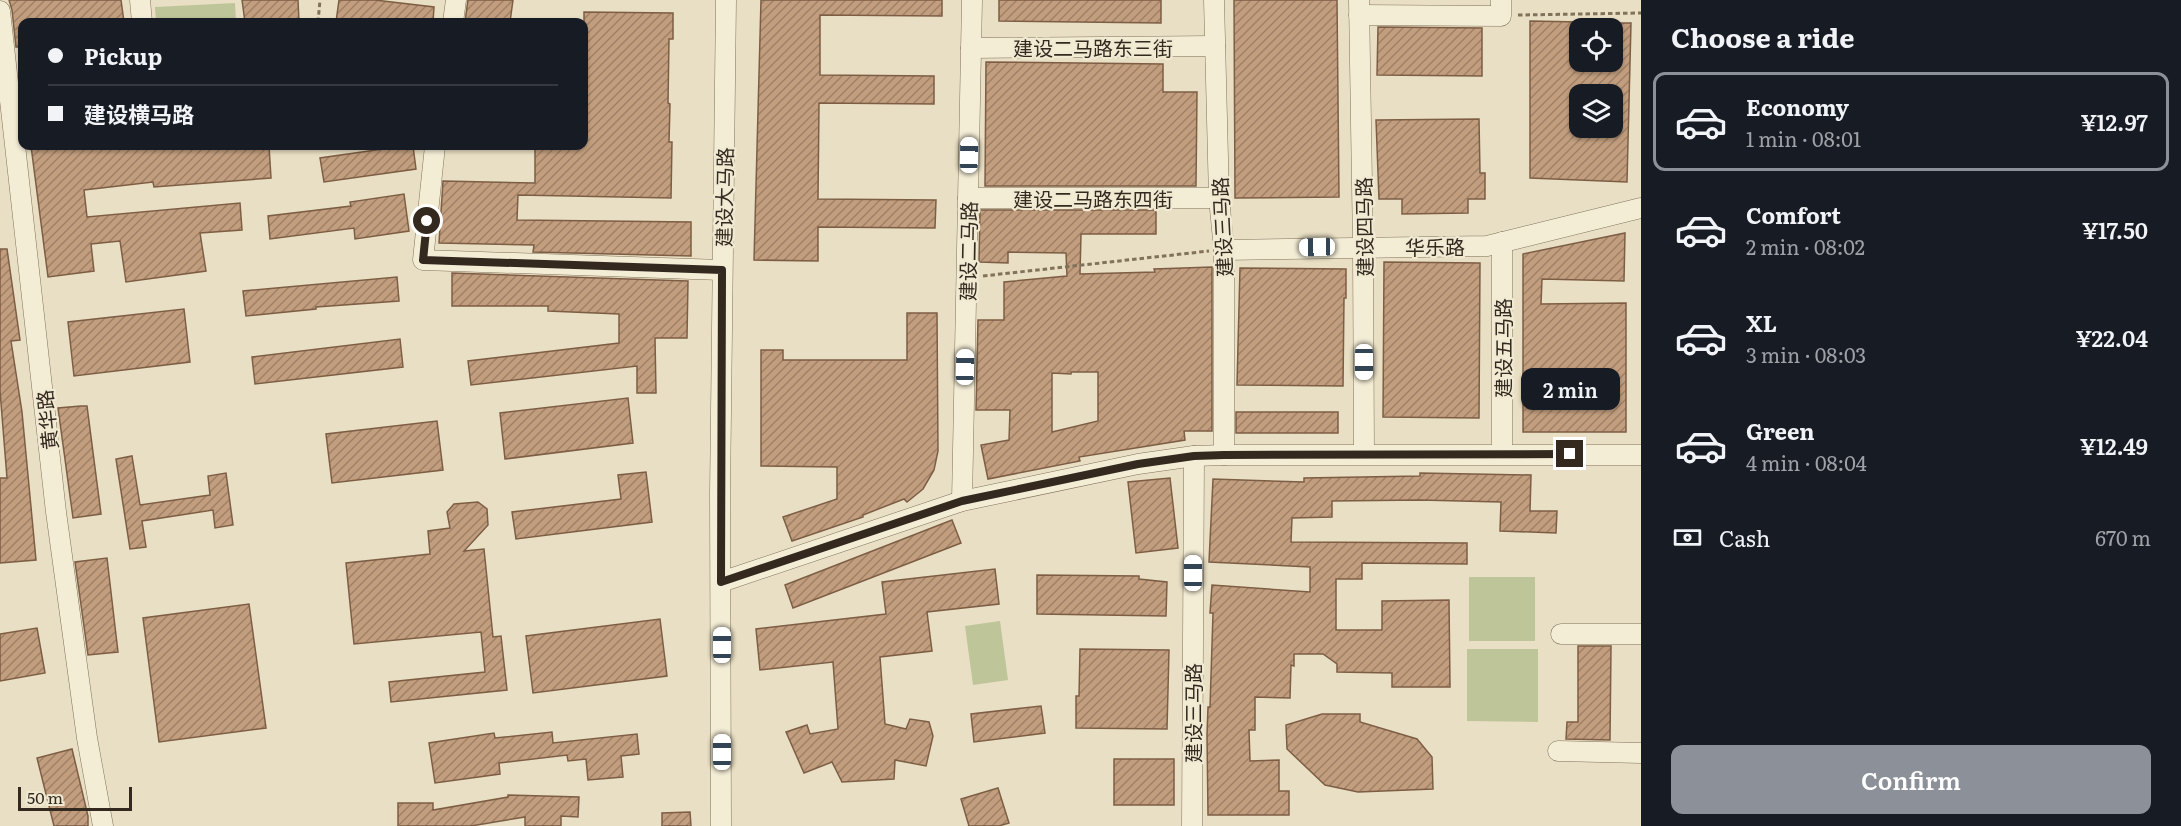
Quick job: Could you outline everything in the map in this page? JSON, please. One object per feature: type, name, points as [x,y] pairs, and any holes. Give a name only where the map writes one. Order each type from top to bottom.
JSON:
[{"type":"street","points":[[141,0],[142,18]]},
{"type":"street","points":[[454,18],[456,0]]},
{"type":"street","name":"建设大马路","points":[[721,826],[722,270],[726,0]]},
{"type":"street","name":"建设二马路","points":[[962,501],[972,0]]},
{"type":"street","name":"建设三马路","points":[[1214,0],[1219,198],[1224,250],[1224,455]]},
{"type":"street","points":[[1359,8],[1501,8]]},
{"type":"street","name":"建设四马路","points":[[1359,8],[1364,454]]},
{"type":"street","name":"黄华路","points":[[0,11],[18,132]]},
{"type":"street","name":"建设二马路东三街","points":[[971,48],[1215,46]]},
{"type":"street","name":"黄华路","points":[[20,150],[56,512],[87,738],[103,826]]},
{"type":"street","points":[[435,150],[423,260],[722,270]]},
{"type":"street","name":"建设二马路东四街","points":[[968,198],[1219,198]]},
{"type":"street","name":"华乐路","points":[[1224,250],[1363,246],[1487,246],[1641,208]]},
{"type":"street","name":"建设五马路","points":[[1502,242],[1502,454]]},
{"type":"street","points":[[721,582],[962,501],[1138,464],[1194,456],[1641,455]]},
{"type":"street","name":"建设三马路","points":[[1192,826],[1194,456]]},
{"type":"street","points":[[1561,634],[1641,634]]},
{"type":"street","points":[[1558,751],[1641,753]]},
{"type":"path","points":[[318,18],[320,0]]},
{"type":"path","points":[[1501,8],[1641,14]]},
{"type":"path","points":[[966,277],[1224,250]]},
{"type":"green space","points":[[235,3],[236,18],[156,18],[155,7]]},
{"type":"green space","points":[[1469,577],[1535,577],[1535,641],[1469,641]]},
{"type":"green space","points":[[1000,621],[1008,680],[973,685],[965,626]]},
{"type":"green space","points":[[1467,649],[1538,649],[1538,722],[1467,721]]},
{"type":"building","points":[[9,0],[121,0],[123,18],[18,18],[18,47],[16,47]]},
{"type":"building","points":[[242,0],[298,0],[299,18],[244,18]]},
{"type":"building","points":[[339,0],[375,0],[434,7],[433,18],[337,18]]},
{"type":"building","points":[[468,0],[513,0],[511,18],[466,18]]},
{"type":"building","points":[[761,0],[942,0],[942,16],[820,15],[820,75],[934,76],[934,104],[819,103],[818,199],[936,200],[935,228],[818,227],[818,261],[754,260]]},
{"type":"building","points":[[999,0],[1161,0],[1161,23],[999,21]]},
{"type":"building","points":[[1234,0],[1337,0],[1339,197],[1235,198]]},
{"type":"building","points":[[584,12],[673,13],[673,39],[669,39],[668,103],[670,104],[669,142],[672,142],[671,198],[518,195],[517,220],[691,222],[691,256],[533,252],[534,245],[439,243],[443,181],[535,183],[535,150],[588,150],[588,18],[584,18]]},
{"type":"building","points":[[1530,21],[1569,22],[1569,72],[1623,72],[1623,23],[1631,23],[1627,182],[1530,178]]},
{"type":"building","points":[[1378,27],[1482,28],[1482,76],[1377,75]]},
{"type":"building","points":[[986,62],[1163,64],[1163,92],[1197,92],[1196,186],[985,186]]},
{"type":"building","points":[[1479,119],[1480,173],[1485,173],[1485,199],[1468,199],[1468,213],[1402,214],[1402,199],[1379,199],[1376,120]]},
{"type":"building","points":[[32,150],[269,150],[271,178],[154,187],[153,182],[84,190],[87,217],[240,203],[242,230],[200,233],[206,271],[126,282],[120,241],[91,244],[94,271],[48,277]]},
{"type":"building","points":[[376,150],[414,150],[416,169],[324,182],[320,158]]},
{"type":"building","points":[[404,194],[409,231],[355,239],[354,228],[270,239],[268,216],[351,206],[350,202]]},
{"type":"building","points":[[980,210],[1156,210],[1156,234],[1081,234],[1080,274],[1155,272],[1154,269],[1212,267],[1212,431],[1184,431],[1185,440],[1079,457],[1080,461],[988,479],[981,445],[1009,440],[1010,410],[976,410],[978,320],[1004,320],[1004,282],[1067,276],[1066,253],[1008,252],[1008,263],[979,262]],"holes":[[[1098,372],[1098,421],[1052,432],[1052,373]]]},
{"type":"building","points":[[1625,233],[1624,281],[1542,279],[1541,304],[1626,303],[1626,432],[1523,432],[1523,254]]},
{"type":"building","points":[[0,249],[7,249],[20,340],[11,341],[22,412],[36,560],[0,563],[0,478],[7,478],[0,391]]},
{"type":"building","points":[[1384,262],[1480,263],[1479,418],[1383,417]]},
{"type":"building","points":[[1240,268],[1346,269],[1343,386],[1237,385]]},
{"type":"building","points":[[452,273],[688,281],[687,338],[655,338],[656,393],[637,393],[637,366],[471,385],[468,361],[619,343],[619,314],[548,311],[548,306],[452,306]]},
{"type":"building","points":[[397,277],[399,301],[316,307],[316,309],[246,316],[243,291]]},
{"type":"building","points":[[184,309],[190,362],[74,376],[68,322]]},
{"type":"building","points":[[907,313],[937,313],[938,451],[934,470],[923,489],[907,502],[904,499],[863,515],[863,517],[792,541],[783,517],[837,499],[837,467],[761,466],[761,350],[783,350],[783,360],[907,360]]},
{"type":"building","points":[[400,339],[403,367],[255,384],[252,357]]},
{"type":"building","points":[[628,398],[633,443],[505,459],[500,413]]},
{"type":"building","points":[[87,406],[101,514],[73,518],[58,408]]},
{"type":"building","points":[[1236,412],[1338,412],[1338,433],[1236,433]]},
{"type":"building","points":[[437,421],[443,470],[332,483],[326,434]]},
{"type":"building","points":[[132,456],[140,505],[210,495],[208,476],[226,473],[233,525],[215,528],[213,510],[142,521],[146,547],[130,549],[116,459]]},
{"type":"building","points":[[646,472],[652,522],[516,539],[512,512],[621,499],[618,475]]},
{"type":"building","points":[[1420,473],[1531,475],[1530,511],[1557,511],[1556,533],[1500,531],[1501,502],[1332,501],[1332,517],[1292,518],[1291,542],[1467,543],[1467,564],[1362,563],[1362,579],[1336,579],[1336,630],[1382,630],[1382,601],[1449,600],[1450,687],[1392,687],[1392,673],[1337,672],[1337,664],[1323,654],[1294,654],[1294,666],[1291,665],[1290,698],[1255,697],[1255,730],[1249,730],[1250,761],[1279,760],[1279,791],[1289,791],[1289,815],[1208,815],[1207,735],[1208,707],[1210,707],[1212,585],[1310,592],[1310,567],[1209,562],[1213,479],[1304,482],[1304,478],[1420,476]]},
{"type":"building","points":[[1170,478],[1178,548],[1136,553],[1128,482]]},
{"type":"building","points":[[478,502],[487,509],[488,525],[464,551],[484,549],[493,637],[501,636],[507,690],[391,702],[389,682],[485,672],[481,632],[354,644],[346,563],[430,554],[428,531],[450,528],[447,512],[454,504]]},
{"type":"building","points":[[952,520],[961,543],[793,608],[785,585]]},
{"type":"building","points":[[107,558],[118,652],[88,655],[75,562]]},
{"type":"building","points":[[995,569],[999,604],[927,612],[932,651],[880,657],[885,724],[906,729],[910,719],[929,722],[933,736],[926,766],[895,760],[894,779],[842,782],[832,762],[804,773],[786,732],[807,725],[810,734],[838,729],[833,662],[760,670],[756,629],[886,614],[882,582]]},
{"type":"building","points":[[1037,575],[1139,576],[1139,579],[1167,582],[1166,616],[1037,614]]},
{"type":"building","points":[[249,604],[266,728],[159,742],[143,618]]},
{"type":"building","points":[[660,619],[667,676],[533,693],[526,636]]},
{"type":"building","points":[[37,628],[45,673],[0,681],[0,634]]},
{"type":"building","points":[[1578,646],[1611,646],[1610,740],[1566,739],[1567,722],[1578,722]]},
{"type":"building","points":[[1080,649],[1169,650],[1167,729],[1076,728]]},
{"type":"building","points":[[1041,706],[1045,733],[974,742],[971,714]]},
{"type":"building","points":[[1322,714],[1360,714],[1360,722],[1417,739],[1432,757],[1433,789],[1358,792],[1325,785],[1287,749],[1286,725]]},
{"type":"building","points":[[552,732],[553,743],[637,734],[639,754],[621,756],[623,777],[588,780],[586,759],[568,761],[567,755],[499,763],[500,774],[435,783],[429,743],[494,733],[495,738]]},
{"type":"building","points":[[72,749],[88,816],[88,826],[54,826],[37,758]]},
{"type":"building","points":[[1114,759],[1174,759],[1174,805],[1114,805]]},
{"type":"building","points":[[998,788],[1009,823],[999,826],[969,826],[961,799]]},
{"type":"building","points":[[508,795],[579,797],[578,817],[561,816],[561,826],[525,826],[525,817],[471,826],[398,826],[398,803],[433,803],[433,810],[508,797]]},
{"type":"building","points":[[690,812],[691,826],[662,826],[662,813]]},
{"type":"route","points":[[427,221],[423,260],[722,270],[721,582],[962,501],[1172,458],[1224,455],[1570,454]]}]
